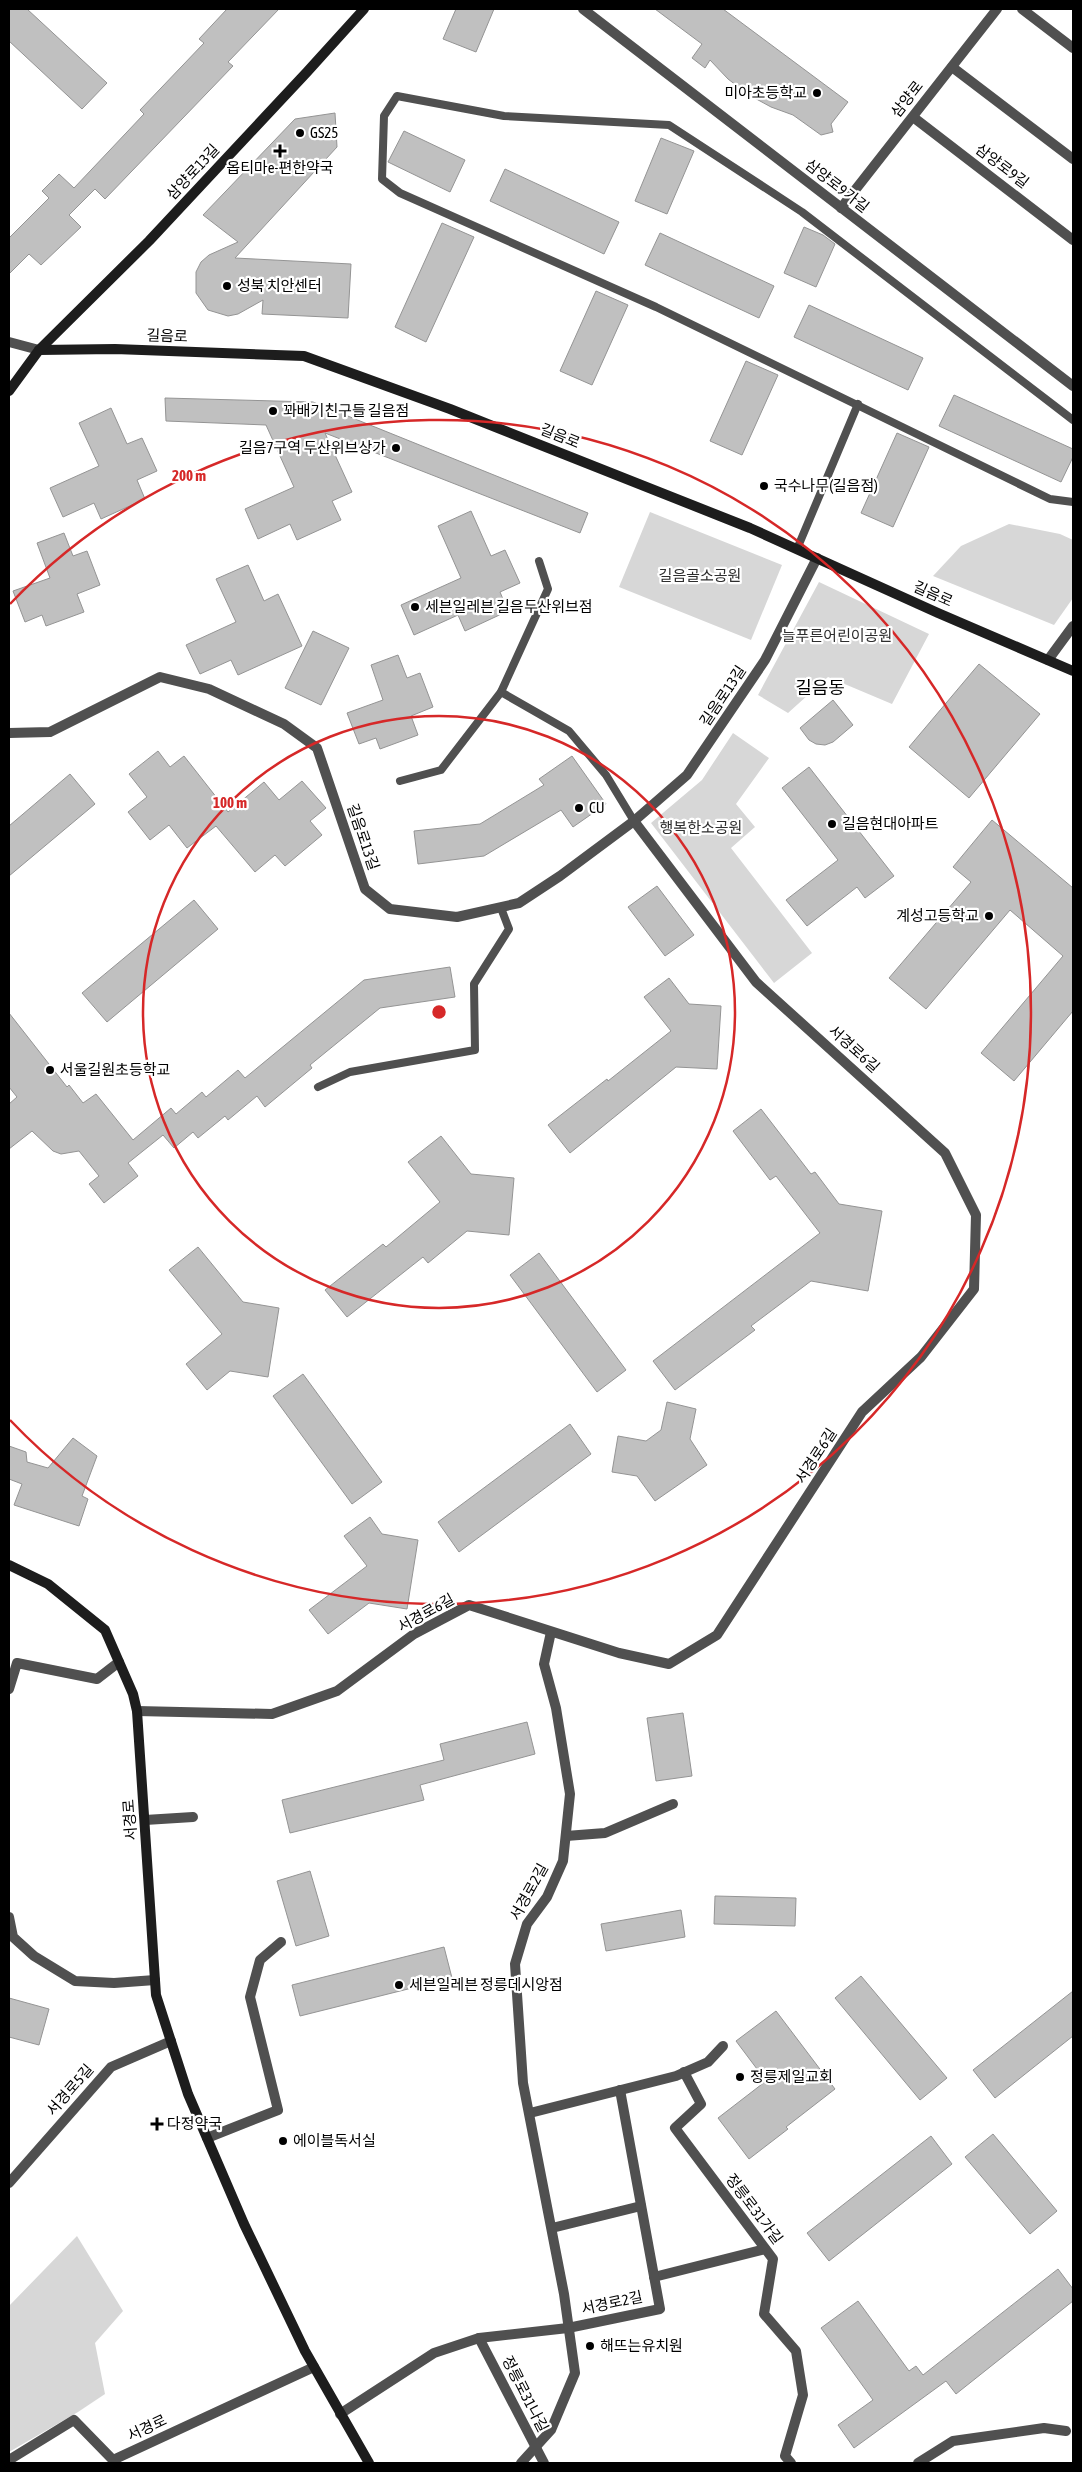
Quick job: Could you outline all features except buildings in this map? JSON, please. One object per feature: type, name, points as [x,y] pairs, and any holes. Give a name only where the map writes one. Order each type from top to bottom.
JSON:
[{"type":"street","name":"삼양로13길","points":[[9,391],[39,350],[149,241],[364,9]]},
{"type":"street","name":"삼양로9가길","points":[[583,9],[1073,386]]},
{"type":"street","name":"삼양로","points":[[841,208],[997,9]]},
{"type":"street","points":[[1022,9],[1073,48]]},
{"type":"street","points":[[952,67],[1073,159]]},
{"type":"street","name":"삼양로9길","points":[[912,117],[1073,240]]},
{"type":"street","name":"길음로","points":[[9,342],[39,350],[114,350],[304,356],[459,412],[750,528],[1073,671]]},
{"type":"street","name":"길음로13길","points":[[9,733],[50,732],[160,677],[209,689],[284,724],[317,748],[365,889],[390,910],[457,917],[501,908],[519,903],[560,876],[634,821],[687,775],[766,660],[817,558]]},
{"type":"street","points":[[1048,660],[1073,626]]},
{"type":"street","name":"서경로6길","points":[[138,1711],[272,1714],[337,1691],[414,1634],[469,1606],[619,1653],[669,1664],[717,1636],[862,1412],[921,1357],[974,1290],[976,1215],[945,1153],[756,982],[634,821]]},
{"type":"street","name":"서경로","points":[[9,1565],[48,1584],[105,1630],[119,1662],[138,1711],[156,1995],[188,2094],[244,2224],[314,2368],[369,2463]]},
{"type":"street","name":"서경로2길","points":[[521,2463],[551,2430],[575,2373],[552,2228],[523,2083],[514,1964],[527,1924],[547,1897],[563,1861],[566,1836],[570,1794],[556,1708],[544,1664],[551,1632]]},
{"type":"street","points":[[9,1689],[17,1663],[97,1679],[119,1662]]},
{"type":"street","points":[[566,1836],[604,1833],[673,1804]]},
{"type":"street","points":[[145,1820],[193,1817]]},
{"type":"street","points":[[9,1917],[13,1937],[34,1956],[75,1981],[114,1983],[155,1980]]},
{"type":"street","points":[[206,2138],[278,2110],[250,1997],[260,1960],[281,1942]]},
{"type":"street","name":"서경로5길","points":[[9,2183],[111,2067],[171,2041]]},
{"type":"street","points":[[530,2113],[684,2072],[708,2062],[722,2046]]},
{"type":"street","name":"정릉로31가길","points":[[684,2072],[700,2104],[674,2128],[773,2259],[764,2314],[796,2351],[803,2394],[785,2456],[792,2463]]},
{"type":"street","name":"서경로2길","points":[[568,2328],[660,2308],[620,2090]]},
{"type":"street","points":[[552,2228],[641,2206]]},
{"type":"street","name":"서경로2길","points":[[654,2277],[765,2249]]},
{"type":"street","points":[[340,2414],[434,2353],[479,2338],[568,2328]]},
{"type":"street","name":"정릉로31나길","points":[[479,2338],[544,2463]]},
{"type":"street","name":"서경로","points":[[9,2460],[74,2420],[113,2460],[314,2368]]},
{"type":"street","points":[[918,2463],[953,2441],[1044,2428],[1066,2431]]},
{"type":"lane","points":[[1073,420],[802,212],[670,125],[504,116],[397,96],[384,116],[382,179],[400,193],[656,308],[858,404],[1050,499],[1073,502]]},
{"type":"lane","points":[[797,549],[858,404]]},
{"type":"lane","points":[[400,781],[441,770],[501,692],[548,589],[539,562]]},
{"type":"lane","points":[[501,692],[569,731],[606,775],[634,821]]},
{"type":"lane","points":[[318,1087],[350,1072],[475,1050],[474,984],[509,929],[501,908]]},
{"type":"green space","name":"길음골소공원","points":[[650,512],[782,565],[751,640],[619,587]]},
{"type":"green space","points":[[1009,524],[1060,534],[1073,540],[1073,598],[1054,625],[933,576],[961,546]]},
{"type":"green space","name":"늘푸른어린이공원","points":[[819,582],[929,634],[892,704],[828,677],[788,713],[758,695]]},
{"type":"green space","name":"행복한소공원","points":[[733,733],[769,758],[736,804],[755,827],[731,848],[812,953],[774,983],[651,823],[702,780]]},
{"type":"green space","points":[[77,2236],[123,2311],[95,2343],[105,2394],[9,2452],[9,2306]]},
{"type":"place","name":"미아초등학교","points":[[817,93]]},
{"type":"place","name":"GS25","points":[[300,133]]},
{"type":"place","name":"옵티마e-편한약국","points":[[280,151]]},
{"type":"place","name":"성북 치안센터","points":[[227,286]]},
{"type":"place","name":"꽈배기친구들 길음점","points":[[273,411]]},
{"type":"place","name":"길음7구역 두산위브상가","points":[[396,448]]},
{"type":"place","name":"국수나무(길음점)","points":[[764,486]]},
{"type":"place","name":"세븐일레븐 길음두산위브점","points":[[415,607]]},
{"type":"place","name":"CU","points":[[579,808]]},
{"type":"place","name":"길음현대아파트","points":[[832,824]]},
{"type":"place","name":"계성고등학교","points":[[989,916]]},
{"type":"place","name":"서울길원초등학교","points":[[50,1070]]},
{"type":"place","name":"세븐일레븐 정릉데시앙점","points":[[399,1985]]},
{"type":"place","name":"정릉제일교회","points":[[740,2077]]},
{"type":"place","name":"다정약국","points":[[157,2124]]},
{"type":"place","name":"에이블독서실","points":[[283,2141]]},
{"type":"place","name":"해뜨는유치원","points":[[590,2346]]},
{"type":"district","name":"길음동","points":[[820,688]]}]
